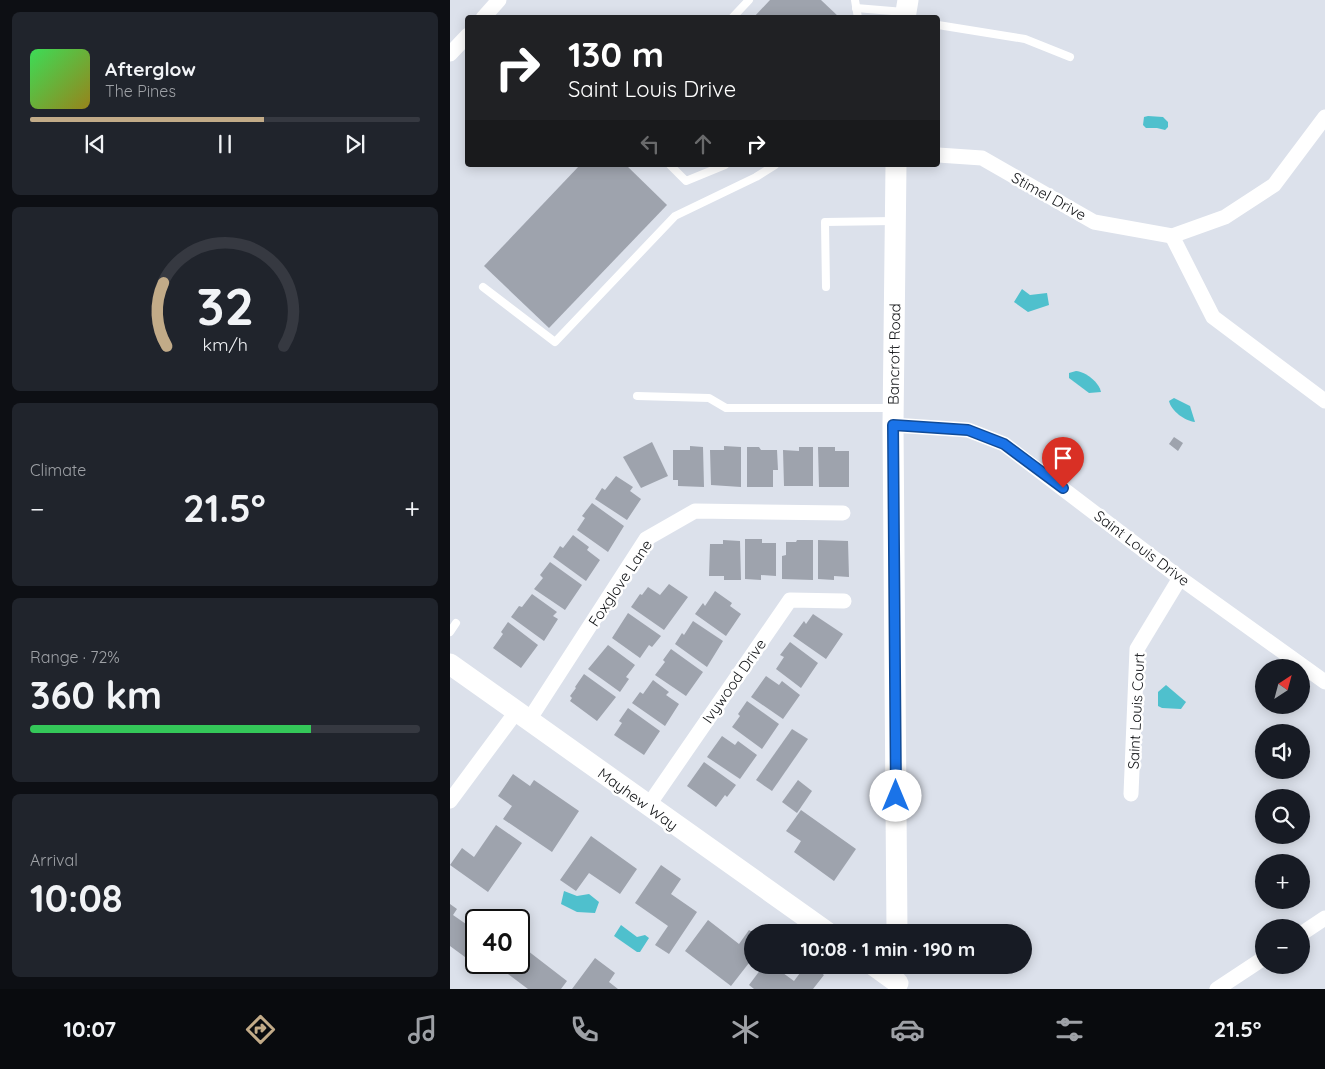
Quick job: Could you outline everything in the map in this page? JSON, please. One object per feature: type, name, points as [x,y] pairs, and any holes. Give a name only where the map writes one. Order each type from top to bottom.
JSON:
[{"type":"street","points":[[486,15],[499,0]]},
{"type":"street","points":[[450,54],[465,38]]},
{"type":"street","name":"Stimel Drive","points":[[940,155],[982,158],[1094,222],[1172,236],[1225,217],[1274,185],[1325,117]]},
{"type":"street","name":"Bancroft Road","points":[[896,167],[893,417],[897,924]]},
{"type":"street","points":[[1172,236],[1213,317],[1325,401]]},
{"type":"street","name":"Saint Louis Drive","points":[[893,417],[968,430],[1004,444],[1180,578],[1325,682]]},
{"type":"street","name":"Foxglove Lane","points":[[450,802],[523,716],[646,539],[695,511],[843,514]]},
{"type":"street","name":"Saint Louis Court","points":[[1132,794],[1137,648],[1180,578]]},
{"type":"street","name":"Ivywood Drive","points":[[648,806],[790,600],[844,600]]},
{"type":"street","name":"Mayhew Way","points":[[450,664],[816,924]]},
{"type":"street","points":[[1310,928],[1325,918]]},
{"type":"street","points":[[1217,989],[1255,964]]},
{"type":"lane","points":[[735,15],[749,0]]},
{"type":"lane","points":[[855,4],[906,10]]},
{"type":"lane","points":[[940,25],[1025,39],[1070,58]]},
{"type":"lane","points":[[672,167],[686,180],[720,167]]},
{"type":"lane","points":[[483,287],[555,342],[675,216],[773,167]]},
{"type":"lane","points":[[826,286],[825,222],[896,221]]},
{"type":"lane","points":[[637,396],[709,398],[726,408],[893,417]]},
{"type":"lane","points":[[450,632],[456,623]]},
{"type":"water","points":[[1144,117],[1163,117],[1168,122],[1168,127],[1165,130],[1146,128],[1143,125]]},
{"type":"water","points":[[1022,289],[1030,295],[1047,293],[1049,305],[1028,312],[1014,302]]},
{"type":"water","points":[[1076,371],[1092,378],[1101,392],[1089,393],[1069,378],[1069,373]]},
{"type":"water","points":[[1174,398],[1190,406],[1195,422],[1187,420],[1175,412],[1169,401]]},
{"type":"water","points":[[1166,685],[1186,702],[1181,709],[1158,706],[1158,692]]},
{"type":"water","points":[[564,891],[577,896],[589,894],[599,902],[595,913],[577,912],[561,904]]},
{"type":"water","points":[[621,925],[637,937],[645,935],[649,938],[640,952],[637,952],[614,936]]},
{"type":"building","points":[[770,0],[821,0],[837,15],[756,15]]},
{"type":"building","points":[[578,167],[628,167],[667,205],[549,328],[484,266]]},
{"type":"building","points":[[1174,437],[1183,443],[1178,451],[1169,444]]},
{"type":"building","points":[[652,442],[668,476],[641,488],[623,457]]},
{"type":"building","points":[[690,446],[703,447],[704,487],[678,486],[678,480],[673,480],[673,450],[690,450]]},
{"type":"building","points":[[724,446],[741,447],[741,487],[711,485],[710,450],[724,450]]},
{"type":"building","points":[[747,447],[759,447],[761,450],[777,450],[778,470],[773,470],[773,487],[747,487]]},
{"type":"building","points":[[799,447],[813,447],[813,486],[784,486],[783,450],[799,451]]},
{"type":"building","points":[[818,447],[835,447],[835,451],[849,451],[849,487],[819,487]]},
{"type":"building","points":[[616,476],[633,487],[630,491],[641,499],[627,520],[595,499],[602,488],[605,490]]},
{"type":"building","points":[[592,503],[624,526],[608,552],[577,530],[585,518],[582,516]]},
{"type":"building","points":[[573,535],[589,547],[587,550],[600,560],[586,581],[553,557],[560,546],[563,548]]},
{"type":"building","points":[[745,539],[762,539],[762,543],[776,543],[776,576],[761,575],[761,580],[745,579]]},
{"type":"building","points":[[723,540],[740,541],[741,580],[724,580],[724,576],[709,576],[710,544],[723,544]]},
{"type":"building","points":[[797,540],[813,540],[813,580],[782,579],[782,556],[786,555],[786,542],[796,542]]},
{"type":"building","points":[[818,540],[848,541],[849,577],[834,576],[834,580],[818,579]]},
{"type":"building","points":[[550,562],[582,585],[565,610],[534,589],[543,578],[540,575]]},
{"type":"building","points":[[669,584],[688,597],[664,630],[631,607],[640,594],[642,595],[648,587],[660,595]]},
{"type":"building","points":[[715,591],[732,603],[730,606],[741,614],[726,636],[695,614],[703,603],[705,606]]},
{"type":"building","points":[[532,594],[557,612],[553,616],[558,619],[544,641],[511,617],[519,606],[522,607]]},
{"type":"building","points":[[628,613],[661,636],[652,647],[649,645],[640,658],[612,638]]},
{"type":"building","points":[[813,614],[843,634],[826,659],[793,636],[804,621],[806,624]]},
{"type":"building","points":[[693,621],[723,641],[707,667],[675,644],[682,633],[684,635]]},
{"type":"building","points":[[508,622],[538,645],[521,668],[493,648],[503,634],[501,632]]},
{"type":"building","points":[[790,642],[818,663],[801,688],[776,669],[784,657],[780,655]]},
{"type":"building","points":[[608,645],[635,665],[626,677],[629,679],[620,692],[588,669]]},
{"type":"building","points":[[671,649],[703,672],[686,696],[655,675],[665,662],[663,660]]},
{"type":"building","points":[[584,674],[616,697],[597,721],[570,701],[572,698],[570,696]]},
{"type":"building","points":[[766,676],[779,685],[782,681],[800,695],[783,719],[751,697]]},
{"type":"building","points":[[653,680],[669,692],[666,695],[679,704],[665,726],[632,703],[640,692],[643,694]]},
{"type":"building","points":[[747,701],[779,724],[762,749],[732,727]]},
{"type":"building","points":[[628,708],[660,731],[644,755],[614,735],[622,723],[619,721]]},
{"type":"building","points":[[792,729],[808,739],[772,791],[756,780]]},
{"type":"building","points":[[722,736],[735,745],[738,741],[757,755],[740,779],[707,757]]},
{"type":"building","points":[[704,762],[736,785],[716,807],[687,786]]},
{"type":"building","points":[[513,774],[530,786],[534,780],[579,811],[552,852],[503,819],[512,806],[498,796]]},
{"type":"building","points":[[798,780],[812,791],[797,813],[782,802]]},
{"type":"building","points":[[801,810],[856,849],[834,881],[794,852],[801,841],[786,831]]},
{"type":"building","points":[[496,825],[522,843],[488,892],[450,865],[462,848],[474,857]]},
{"type":"building","points":[[591,836],[637,869],[620,894],[589,873],[576,891],[560,880]]},
{"type":"building","points":[[661,865],[681,879],[671,894],[697,912],[669,954],[655,945],[668,926],[635,903]]},
{"type":"building","points":[[450,904],[457,909],[453,915],[465,923],[465,957],[450,946]]},
{"type":"building","points":[[708,920],[739,944],[744,937],[744,969],[731,986],[685,951]]},
{"type":"building","points":[[530,952],[567,981],[561,989],[528,989],[508,974],[530,974]]},
{"type":"building","points":[[595,958],[615,973],[609,982],[618,989],[572,989]]},
{"type":"building","points":[[757,974],[784,974],[794,981],[799,974],[824,975],[813,989],[754,989],[749,985]]},
{"type":"route","points":[[896,796],[893,425],[968,430],[1004,444],[1063,488]]}]
